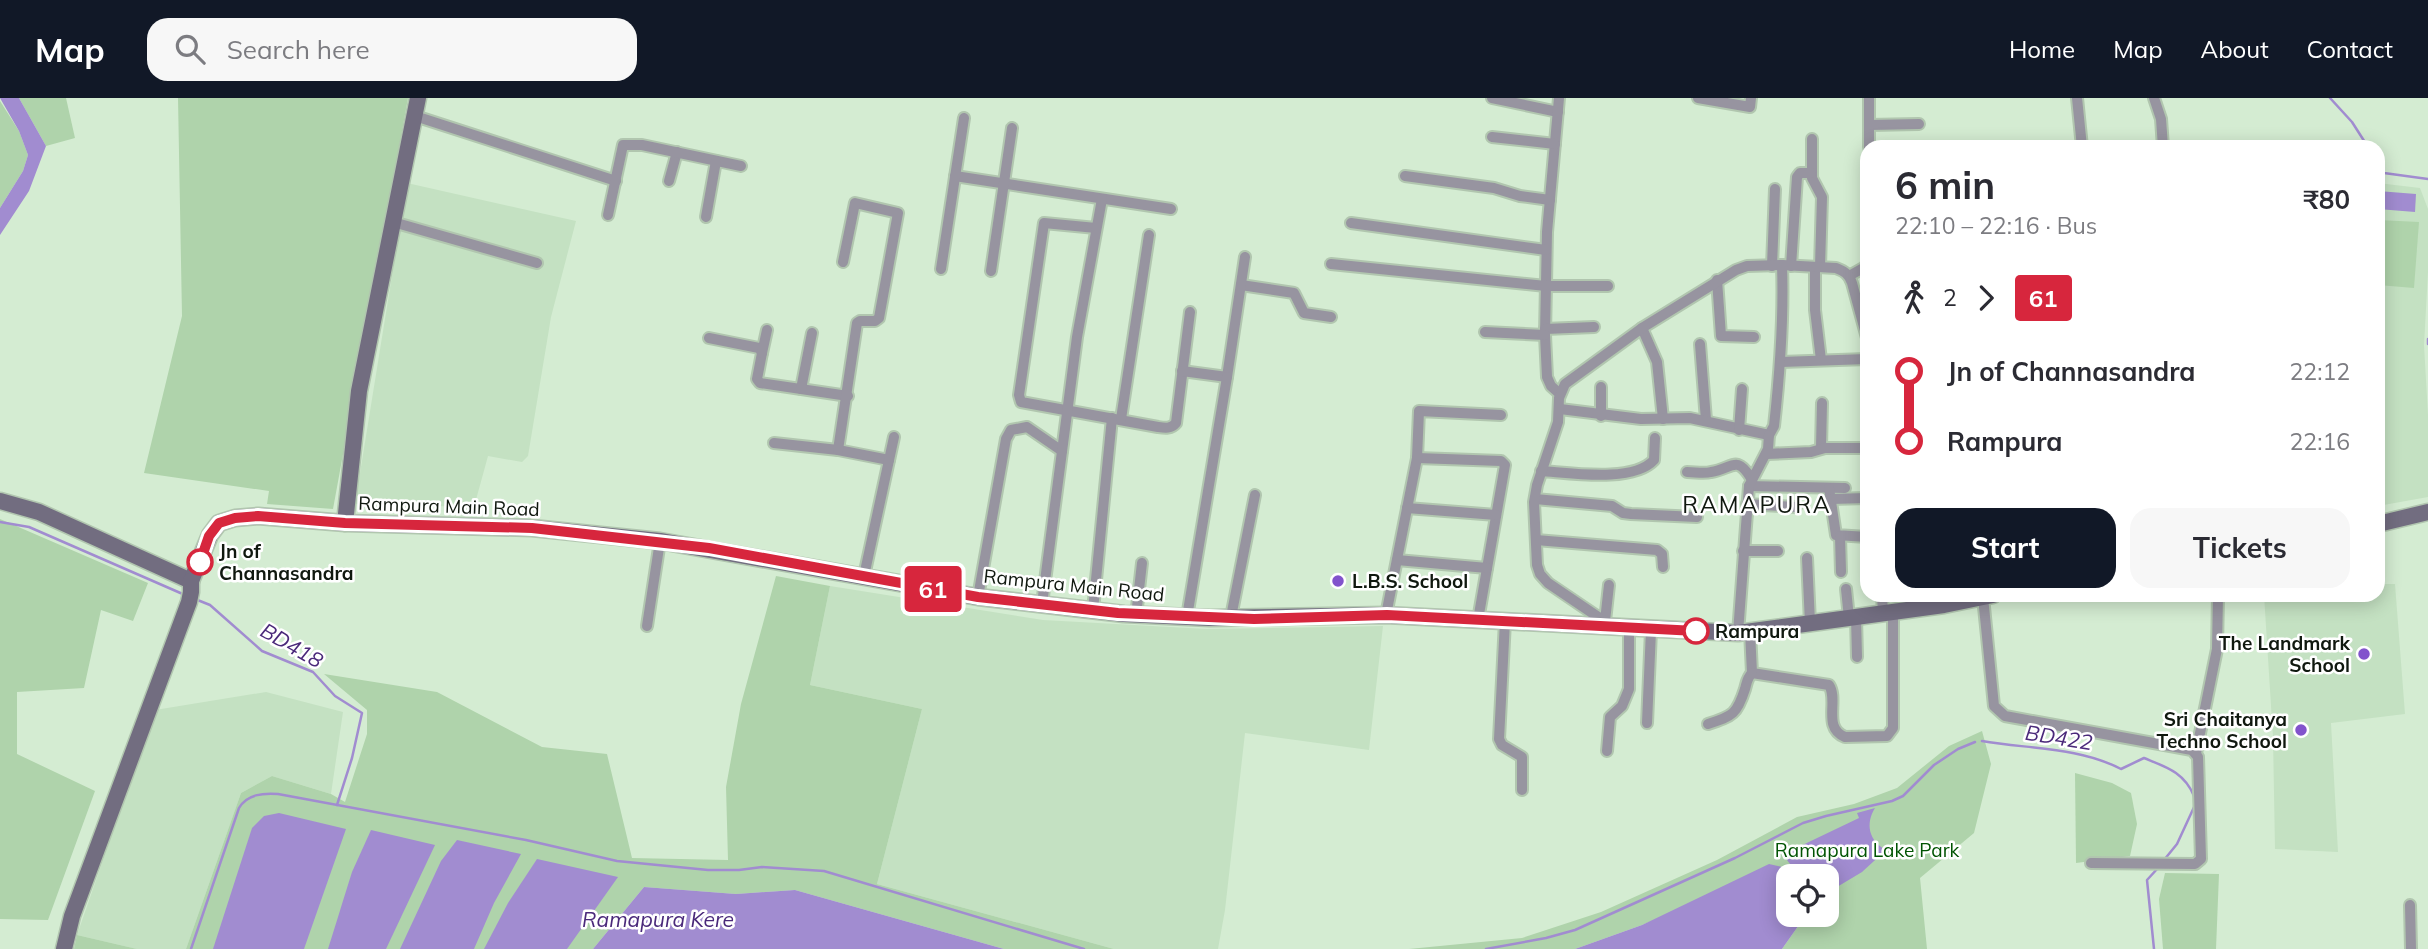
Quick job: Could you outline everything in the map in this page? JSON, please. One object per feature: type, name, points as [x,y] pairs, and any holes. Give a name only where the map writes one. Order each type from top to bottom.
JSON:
[{"type":"main road","points":[[345,523],[359,391],[418,98]]},
{"type":"main road","points":[[0,501],[39,512],[190,592],[72,916],[64,949]]},
{"type":"main road","points":[[2385,522],[2428,512]]},
{"type":"main road","name":"Rampura Main Road","points":[[190,592],[209,536],[219,523],[258,516],[345,523],[532,528],[660,541],[978,597],[1165,616],[1387,615],[1651,630],[1744,632],[1888,612],[1934,602]]},
{"type":"street","points":[[1492,98],[1558,112]]},
{"type":"street","points":[[1559,98],[1546,250],[1545,332],[1547,377],[1551,386],[1560,394]]},
{"type":"street","points":[[1698,98],[1750,107],[1751,98]]},
{"type":"street","points":[[1869,98],[1869,140]]},
{"type":"street","points":[[2077,98],[2081,140]]},
{"type":"street","points":[[2154,98],[2161,119],[2162,140]]},
{"type":"street","points":[[415,116],[616,181]]},
{"type":"street","points":[[941,269],[964,118]]},
{"type":"street","points":[[1869,125],[1919,124]]},
{"type":"street","points":[[991,271],[1012,128]]},
{"type":"street","points":[[1492,137],[1555,144]]},
{"type":"street","points":[[1812,139],[1811,173],[1822,197],[1815,310],[1821,360]]},
{"type":"street","points":[[608,215],[623,145],[642,145],[741,166]]},
{"type":"street","points":[[669,181],[677,152]]},
{"type":"street","points":[[706,217],[716,161]]},
{"type":"street","points":[[1782,265],[1797,177],[1800,173],[1811,173]]},
{"type":"street","points":[[955,176],[1171,209]]},
{"type":"street","points":[[1405,176],[1494,188],[1520,196],[1550,200]]},
{"type":"street","points":[[1708,724],[1730,717],[1736,711],[1752,673],[1744,632],[1743,551],[1750,482],[1766,454],[1769,435],[1774,426],[1781,362],[1782,265],[1775,189]]},
{"type":"street","points":[[1042,604],[1062,451],[1102,198]]},
{"type":"street","points":[[838,450],[857,323],[879,318],[898,213],[855,203],[843,261]]},
{"type":"street","points":[[393,222],[537,263]]},
{"type":"street","points":[[1096,228],[1044,223],[1019,395],[1024,404],[1168,428],[1174,426],[1190,312]]},
{"type":"street","points":[[1351,223],[1546,250]]},
{"type":"street","points":[[1093,610],[1116,419],[1149,235]]},
{"type":"street","points":[[1187,617],[1245,257]]},
{"type":"street","points":[[1331,264],[1546,286],[1608,286]]},
{"type":"street","points":[[1617,626],[1548,583],[1540,574],[1537,565],[1535,499],[1541,471],[1558,422],[1560,394],[1564,384],[1642,328],[1717,280],[1746,266],[1836,268],[1849,276],[1860,314]]},
{"type":"street","points":[[1849,276],[1860,270]]},
{"type":"street","points":[[1717,280],[1721,336],[1754,337]]},
{"type":"street","points":[[1241,285],[1294,293],[1304,313],[1331,317]]},
{"type":"street","points":[[1485,332],[1545,332],[1594,327]]},
{"type":"street","points":[[1642,328],[1657,362],[1663,419]]},
{"type":"street","points":[[767,330],[757,379],[760,383],[848,396]]},
{"type":"street","points":[[801,389],[812,333]]},
{"type":"street","points":[[709,338],[759,348],[762,353]]},
{"type":"street","points":[[1700,344],[1706,420]]},
{"type":"street","points":[[1781,362],[1860,359]]},
{"type":"street","points":[[1182,371],[1227,377]]},
{"type":"street","points":[[1601,387],[1601,416]]},
{"type":"street","points":[[1739,430],[1742,389]]},
{"type":"street","points":[[1821,448],[1822,403]]},
{"type":"street","points":[[1560,410],[1641,419],[1706,420],[1769,435]]},
{"type":"street","points":[[1387,615],[1417,458],[1419,411],[1501,415]]},
{"type":"street","points":[[978,597],[1006,439],[1011,430],[1027,427],[1062,451]]},
{"type":"street","points":[[864,576],[894,437]]},
{"type":"street","points":[[1541,471],[1600,475],[1640,469],[1654,460],[1655,438]]},
{"type":"street","points":[[774,443],[838,450],[889,460]]},
{"type":"street","points":[[1766,454],[1811,452],[1821,448],[1860,448]]},
{"type":"street","points":[[1417,458],[1503,462],[1505,465],[1478,620]]},
{"type":"street","points":[[1687,472],[1712,472],[1737,464],[1744,467],[1750,482]]},
{"type":"street","points":[[1750,482],[1860,497]]},
{"type":"street","points":[[1830,494],[1845,488]]},
{"type":"street","points":[[1830,494],[1835,531],[1840,536],[1860,537]]},
{"type":"street","points":[[1231,617],[1255,495]]},
{"type":"street","points":[[1535,499],[1612,506],[1623,513],[1631,514],[1697,517]]},
{"type":"street","points":[[1747,504],[1796,507]]},
{"type":"street","points":[[1407,508],[1496,516]]},
{"type":"street","points":[[1840,536],[1841,572]]},
{"type":"street","points":[[1536,540],[1657,550],[1662,554],[1663,567]]},
{"type":"street","points":[[647,626],[660,541]]},
{"type":"street","points":[[1743,551],[1778,551]]},
{"type":"street","points":[[1807,558],[1810,623]]},
{"type":"street","points":[[1397,560],[1487,568]]},
{"type":"street","points":[[1138,607],[1142,564]]},
{"type":"street","points":[[1607,751],[1609,717],[1622,706],[1629,689],[1609,585]]},
{"type":"street","points":[[1846,589],[1857,657]]},
{"type":"street","points":[[1752,673],[1829,685],[1832,692],[1832,722],[1839,735],[1887,736],[1893,728],[1888,612],[1884,602]]},
{"type":"street","points":[[1988,602],[1994,706],[1998,712],[2005,716],[2196,753]]},
{"type":"street","points":[[2091,863],[2194,864],[2201,859],[2196,753],[2217,649],[2218,602]]},
{"type":"street","points":[[1118,613],[1121,607],[1138,607],[1165,609],[1165,616]]},
{"type":"street","points":[[1505,621],[1499,739],[1502,745],[1522,757],[1522,790]]},
{"type":"street","points":[[1647,723],[1651,630]]},
{"type":"street","points":[[2410,905],[2411,949]]},
{"type":"shaded area","points":[[407,183],[576,221],[551,317],[528,456],[522,462],[488,456],[474,507],[355,504]]},
{"type":"shaded area","points":[[2385,184],[2420,188],[2428,209],[2424,345],[2428,415],[2428,497],[2385,505]]},
{"type":"shaded area","name":"Sri Chaitanya Techno School","points":[[2385,584],[2395,584],[2405,714],[2331,723],[2338,852],[2275,849],[2273,737],[2264,602],[2385,602]]},
{"type":"shaded area","points":[[830,586],[1043,620],[1207,629],[1383,626],[1369,750],[1245,733],[1225,910],[1218,949],[1114,949],[877,884],[922,709],[810,685]]},
{"type":"shaded area","points":[[266,692],[343,712],[331,794],[272,776],[241,793],[186,949],[137,949],[77,935],[155,710]]},
{"type":"green space","points":[[19,98],[66,98],[75,138],[46,146]]},
{"type":"green space","points":[[178,98],[408,98],[333,509],[267,504],[269,491],[144,473],[182,316]]},
{"type":"green space","points":[[0,101],[19,131],[28,155],[23,171],[0,208]]},
{"type":"green space","points":[[2385,220],[2419,222],[2414,288],[2385,286]]},
{"type":"green space","points":[[0,519],[148,583],[133,621],[101,610],[84,688],[17,692],[17,754],[95,791],[48,920],[0,919]]},
{"type":"green space","points":[[776,576],[830,586],[810,685],[922,709],[877,884],[1114,949],[1004,949],[795,890],[736,894],[644,887],[593,949],[186,949],[241,793],[272,776],[331,794],[345,802],[367,734],[367,710],[324,674],[437,692],[542,747],[607,754],[632,858],[728,860],[726,787],[741,704]]},
{"type":"green space","name":"Ramapura Lake Park","points":[[1982,731],[1991,764],[1974,833],[1920,878],[1927,949],[1782,949],[1798,927],[1839,927],[1839,864],[1776,864],[1776,869],[1642,925],[1575,949],[1409,949],[1522,938],[1601,912],[1717,860],[1797,817],[1854,804],[1897,788],[1949,746]]},
{"type":"green space","points":[[2075,773],[2112,783],[2131,793],[2137,824],[2130,856],[2076,863]]},
{"type":"green space","points":[[2165,873],[2219,874],[2216,949],[2163,949],[2159,899]]},
{"type":"green space","points":[[77,935],[137,949],[74,949]]},
{"type":"water","points":[[0,98],[19,98],[46,146],[29,191],[0,235],[0,208],[23,171],[28,155],[19,131]]},
{"type":"water","points":[[2385,192],[2416,194],[2415,212],[2385,210]]},
{"type":"water","points":[[1875,808],[1870,820],[1870,832],[1876,842],[1886,850],[1862,872],[1839,886],[1839,864],[1790,864],[1787,860],[1790,851],[1859,818],[1857,813]]},
{"type":"water","points":[[279,813],[346,829],[304,949],[213,949],[252,828],[264,816]]},
{"type":"water","points":[[371,830],[435,845],[386,949],[328,949],[352,872]]},
{"type":"water","points":[[457,840],[521,854],[494,903],[474,949],[400,949],[441,861]]},
{"type":"water","name":"Ramapura Kere","points":[[537,859],[618,877],[567,949],[484,949],[508,903]]},
{"type":"water","points":[[1769,864],[1776,866],[1776,927],[1798,927],[1782,949],[1575,949],[1642,925]]},
{"type":"water","name":"Ramapura Kere","points":[[644,887],[736,894],[795,890],[1004,949],[593,949]]},
{"type":"waterway","points":[[2330,98],[2352,122],[2364,140]]},
{"type":"waterway","points":[[2385,173],[2428,179]]},
{"type":"waterway","points":[[2428,339],[2428,344]]},
{"type":"waterway","name":"BD418","points":[[0,522],[29,527],[185,595]]},
{"type":"waterway","name":"BD418","points":[[195,599],[210,605],[262,651],[313,672],[335,696],[362,713],[352,758],[337,805]]},
{"type":"waterway","name":"BD422","points":[[1982,741],[2088,756],[2121,769],[2144,758],[2180,776],[2194,796]]},
{"type":"waterway","points":[[1486,949],[1575,930],[1735,858],[1803,823],[1892,801],[1903,796],[1934,765],[1958,749],[1975,742]]},
{"type":"waterway","points":[[191,949],[239,808],[246,800],[261,794],[278,794],[526,840],[617,861],[708,870],[762,867],[824,871],[1084,949]]},
{"type":"waterway","name":"BD422","points":[[2164,860],[2177,844],[2195,805]]},
{"type":"waterway","name":"BD422","points":[[2154,949],[2147,880],[2158,868]]},
{"type":"bus line","name":"61","points":[[200,562],[209,536],[219,523],[235,518],[258,516],[345,523],[532,528],[709,548],[978,597],[1118,613],[1254,619],[1387,615],[1696,631]]},
{"type":"place","name":"Jn of Channasandra","points":[[200,562]]},
{"type":"place","name":"L.B.S. School","points":[[1338,581]]},
{"type":"place","name":"Rampura","points":[[1696,631]]},
{"type":"place","name":"The Landmark School","points":[[2364,654]]},
{"type":"place","name":"Sri Chaitanya Techno School","points":[[2301,730]]},
{"type":"district","name":"RAMAPURA","points":[[1757,504]]}]
